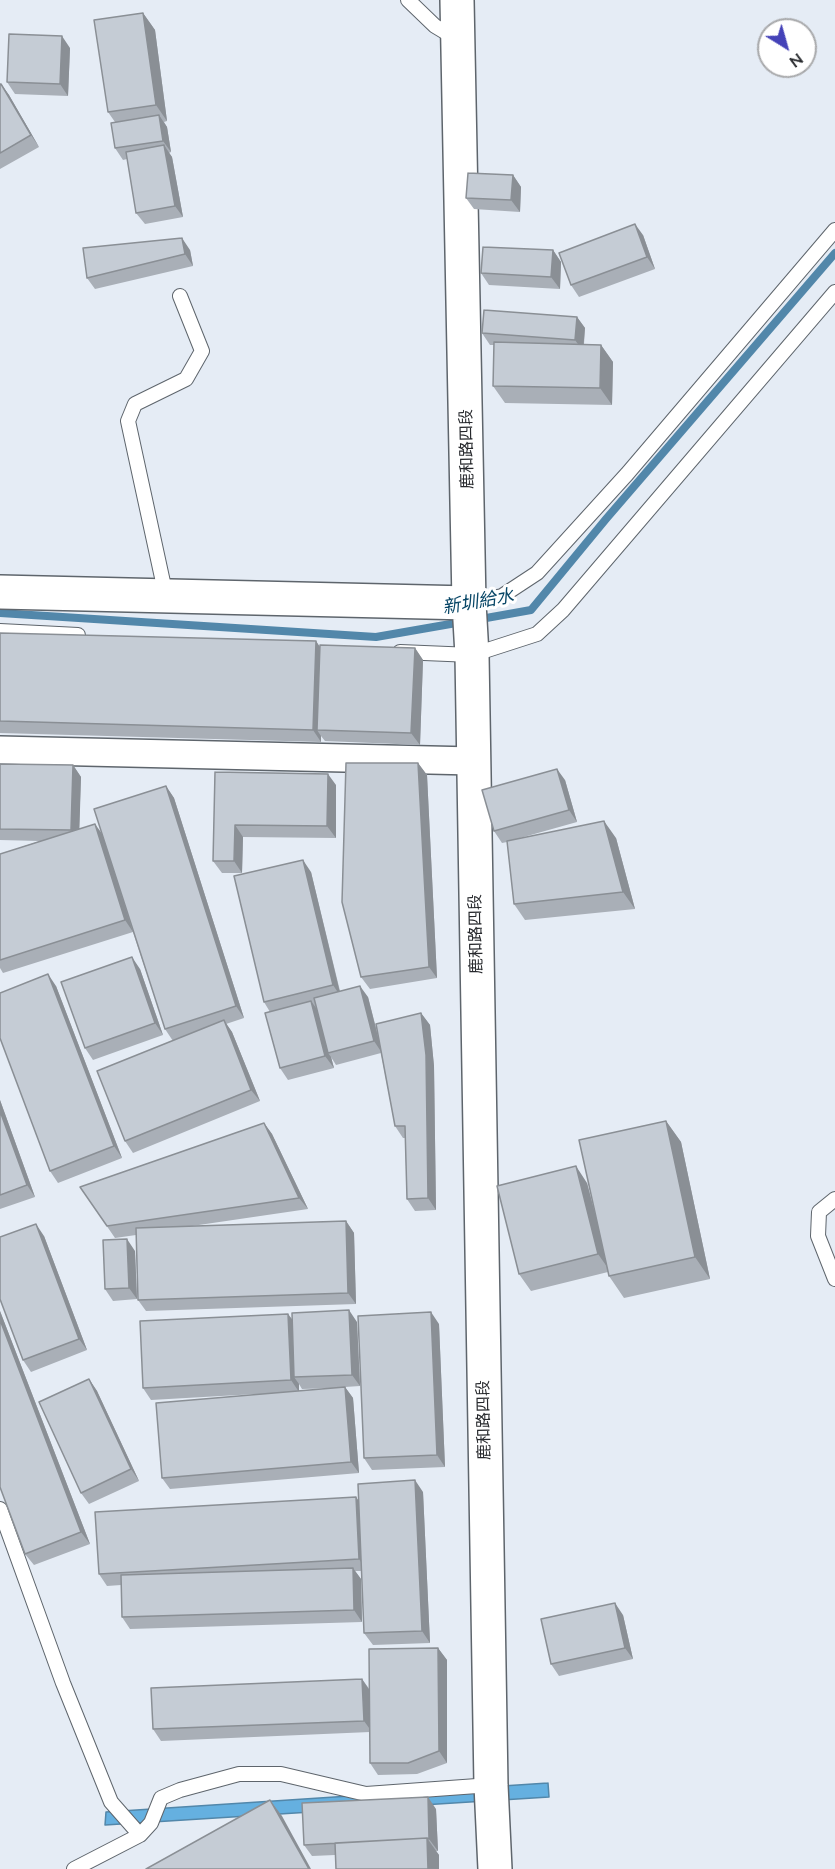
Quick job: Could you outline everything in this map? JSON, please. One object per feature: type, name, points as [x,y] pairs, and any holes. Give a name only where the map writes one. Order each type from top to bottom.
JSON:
[{"type":"main road","name":"鹿和路四段","points":[[457,0],[469,603],[472,655],[491,1785],[495,1869]]},
{"type":"main road","points":[[0,592],[469,603]]},
{"type":"street","points":[[0,750],[473,761]]},
{"type":"lane","points":[[408,0],[435,26],[459,40]]},
{"type":"lane","points":[[469,603],[502,596],[537,573],[627,474],[835,230]]},
{"type":"lane","points":[[381,651],[472,655],[537,634],[563,610],[835,292]]},
{"type":"lane","points":[[166,596],[128,421],[135,404],[186,379],[202,351],[180,296]]},
{"type":"lane","points":[[0,631],[96,636]]},
{"type":"lane","points":[[835,1199],[819,1212],[818,1236],[835,1279]]},
{"type":"lane","points":[[0,1509],[63,1683],[111,1802],[140,1835]]},
{"type":"lane","points":[[74,1869],[140,1835],[151,1823],[162,1798],[180,1790],[239,1774],[281,1774],[366,1794],[491,1785]]},
{"type":"water","points":[[548,1783],[549,1797],[105,1825],[106,1812]]},
{"type":"building","points":[[143,13],[156,105],[108,112],[94,20]]},
{"type":"building","points":[[9,34],[62,36],[60,84],[7,82]]},
{"type":"building","points":[[0,84],[31,135],[0,153]]},
{"type":"building","points":[[159,115],[163,141],[115,148],[111,123]]},
{"type":"building","points":[[164,145],[175,206],[136,213],[126,152]]},
{"type":"building","points":[[468,173],[513,175],[511,200],[466,198]]},
{"type":"building","points":[[635,224],[647,257],[571,285],[559,253]]},
{"type":"building","points":[[182,238],[185,254],[87,278],[83,248]]},
{"type":"building","points":[[483,247],[553,250],[551,277],[481,273]]},
{"type":"building","points":[[484,310],[577,317],[575,340],[482,333]]},
{"type":"building","points":[[494,342],[601,345],[600,388],[493,386]]},
{"type":"building","points":[[0,633],[316,641],[313,730],[0,721]]},
{"type":"building","points":[[320,645],[415,648],[411,733],[317,730]]},
{"type":"building","points":[[346,763],[418,763],[429,967],[361,977],[342,902]]},
{"type":"building","points":[[0,764],[73,765],[71,830],[0,829]]},
{"type":"building","points":[[557,769],[569,810],[494,831],[482,790]]},
{"type":"building","points":[[215,772],[328,774],[327,826],[235,825],[234,861],[213,861]]},
{"type":"building","points":[[166,786],[236,1006],[165,1029],[94,809]]},
{"type":"building","points":[[604,821],[623,892],[514,904],[507,841]]},
{"type":"building","points":[[95,824],[125,920],[0,960],[0,854]]},
{"type":"building","points":[[303,860],[333,985],[264,1002],[234,876]]},
{"type":"building","points":[[132,957],[155,1023],[85,1048],[61,982]]},
{"type":"building","points":[[48,974],[114,1146],[50,1171],[0,1038],[0,993]]},
{"type":"building","points":[[360,986],[374,1041],[328,1053],[314,998]]},
{"type":"building","points":[[311,1001],[325,1056],[280,1068],[265,1013]]},
{"type":"building","points":[[421,1013],[426,1055],[428,1198],[407,1199],[405,1126],[395,1126],[376,1024]]},
{"type":"building","points":[[224,1020],[251,1090],[125,1141],[97,1071]]},
{"type":"building","points":[[0,1111],[27,1185],[0,1195]]},
{"type":"building","points":[[666,1121],[695,1257],[609,1276],[579,1140]]},
{"type":"building","points":[[264,1123],[299,1198],[107,1226],[80,1187]]},
{"type":"building","points":[[576,1166],[598,1254],[519,1274],[497,1186]]},
{"type":"building","points":[[346,1221],[348,1293],[138,1300],[136,1228]]},
{"type":"building","points":[[36,1224],[79,1339],[23,1360],[0,1299],[0,1237]]},
{"type":"building","points":[[127,1239],[129,1288],[105,1289],[103,1240]]},
{"type":"building","points":[[349,1310],[352,1375],[294,1377],[292,1313]]},
{"type":"building","points":[[431,1312],[437,1455],[364,1458],[358,1316]]},
{"type":"building","points":[[288,1314],[291,1380],[143,1388],[140,1321]]},
{"type":"building","points":[[0,1320],[81,1532],[25,1554],[0,1487]]},
{"type":"building","points":[[89,1379],[131,1469],[81,1493],[39,1402]]},
{"type":"building","points":[[345,1387],[351,1462],[162,1478],[156,1403]]},
{"type":"building","points":[[415,1480],[422,1631],[364,1633],[358,1484]]},
{"type":"building","points":[[356,1497],[359,1559],[99,1574],[95,1512]]},
{"type":"building","points":[[353,1568],[354,1610],[122,1617],[121,1575]]},
{"type":"building","points":[[615,1603],[625,1648],[551,1664],[541,1619]]},
{"type":"building","points":[[438,1648],[439,1751],[408,1763],[370,1763],[369,1649]]},
{"type":"building","points":[[362,1679],[364,1721],[153,1729],[151,1688]]},
{"type":"building","points":[[428,1797],[429,1839],[304,1845],[302,1803]]},
{"type":"building","points":[[270,1800],[309,1869],[146,1869]]},
{"type":"building","points":[[427,1838],[428,1869],[336,1869],[335,1843]]},
{"type":"waterway","name":"新圳給水","points":[[475,620],[531,610],[606,519],[835,253]]},
{"type":"waterway","name":"新圳給水","points":[[0,613],[376,637],[462,622]]}]
